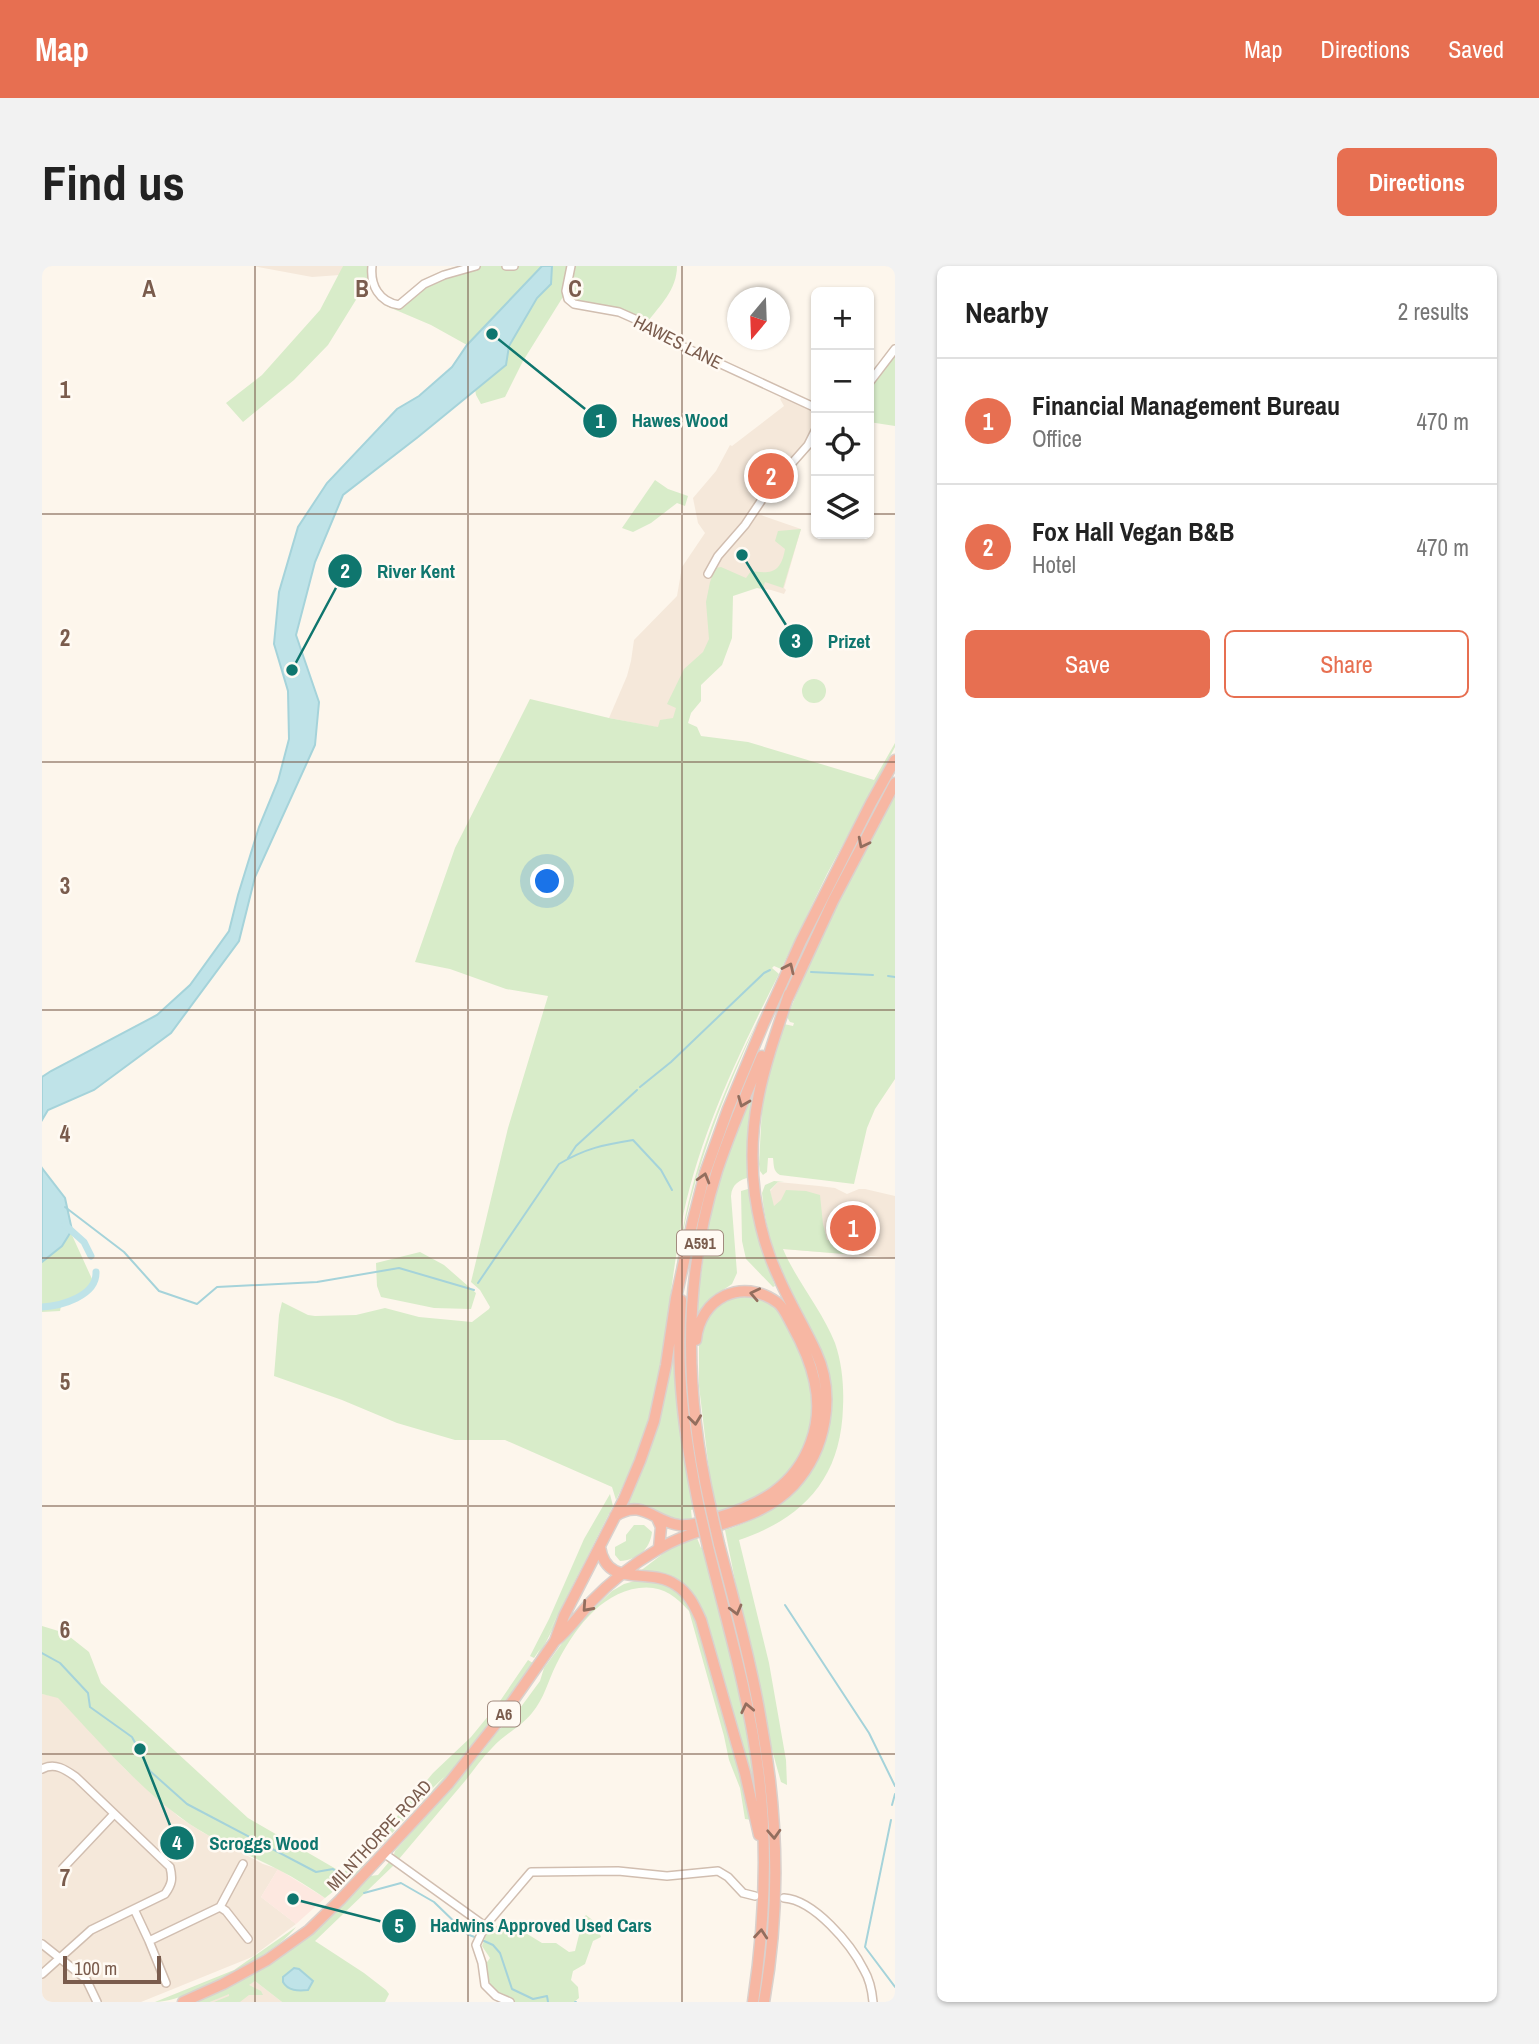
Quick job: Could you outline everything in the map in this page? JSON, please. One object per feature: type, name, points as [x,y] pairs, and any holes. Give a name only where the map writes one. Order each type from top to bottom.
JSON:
[{"type":"highway","name":"A591","points":[[753,2002],[762,1920],[763,1849],[759,1777],[750,1720],[713,1546],[689,1458],[680,1381],[680,1323],[688,1245],[713,1150],[763,1025],[822,897],[895,760]]},
{"type":"highway","name":"A591","points":[[704,1507],[691,1380],[690,1332],[701,1236],[711,1192],[737,1116],[789,994],[895,783]]},
{"type":"highway","points":[[622,1574],[659,1548],[692,1533],[747,1517],[765,1508],[780,1497],[804,1471],[812,1459],[824,1427],[827,1401],[822,1369],[817,1353],[769,1256],[758,1212],[754,1180],[753,1132],[759,1089],[789,994]]},
{"type":"highway","points":[[688,1245],[657,1409],[640,1461],[600,1547],[602,1559],[612,1570],[622,1574],[661,1578],[676,1585],[693,1604],[701,1620],[732,1726],[763,1849]]},
{"type":"highway","points":[[615,1517],[623,1511],[639,1509],[657,1518],[682,1525],[699,1524],[761,1502],[785,1484],[802,1461],[812,1441],[818,1405],[814,1376],[799,1337],[780,1304],[766,1296],[734,1292],[710,1306],[703,1314],[697,1330],[691,1380]]},
{"type":"highway","points":[[657,1518],[661,1527],[659,1548]]},
{"type":"highway","name":"A591","points":[[713,1546],[751,1670],[771,1783],[775,1891],[771,1964],[764,2002]]},
{"type":"highway","name":"MILNTHORPE ROAD","points":[[555,1641],[559,1626],[600,1547]]},
{"type":"highway","name":"MILNTHORPE ROAD","points":[[183,2002],[246,1972],[309,1930],[385,1854],[449,1783],[522,1689],[555,1641],[622,1574]]},
{"type":"street","points":[[372,266],[371,280],[379,293],[389,303],[399,305],[424,284],[476,266]]},
{"type":"street","points":[[506,266],[514,266]]},
{"type":"street","name":"HAWES LANE","points":[[571,266],[566,291],[568,299],[574,304],[619,312],[646,324],[671,341],[811,406]]},
{"type":"street","points":[[874,376],[895,349]]},
{"type":"street","points":[[708,574],[718,556],[745,525],[769,489],[811,439]]},
{"type":"street","points":[[42,1769],[47,1766],[59,1767],[76,1777],[170,1867],[173,1878],[166,1894],[91,1930],[42,1975]]},
{"type":"street","points":[[63,1868],[114,1814]]},
{"type":"street","points":[[385,1854],[483,1928]]},
{"type":"street","points":[[149,1941],[220,1907],[243,1864]]},
{"type":"street","points":[[510,2002],[496,1996],[485,1985],[476,1945],[483,1928],[531,1872],[618,1871],[667,1876],[718,1871],[728,1877],[743,1893],[755,1896]]},
{"type":"street","points":[[784,1898],[811,1909],[833,1928],[865,1971],[873,2002]]},
{"type":"street","points":[[220,1907],[248,1939]]},
{"type":"street","points":[[134,1909],[166,1983]]},
{"type":"street","points":[[42,1944],[86,1979],[97,2002]]},
{"type":"shaded area","points":[[253,266],[343,266],[340,275],[312,277]]},
{"type":"shaded area","points":[[783,395],[811,409],[811,446],[758,514],[801,529],[784,594],[757,588],[734,578],[725,620],[677,731],[609,718],[627,676],[634,640],[677,596],[682,567],[705,533],[698,523],[693,498],[716,471],[730,445],[784,406],[780,399]]},
{"type":"shaded area","points":[[778,1182],[835,1188],[847,1194],[865,1189],[895,1196],[895,1258],[783,1249],[770,1191]]},
{"type":"shaded area","points":[[42,1694],[58,1697],[126,1770],[179,1817],[202,1832],[278,1869],[261,1897],[296,1924],[252,1957],[141,2002],[42,2002]]},
{"type":"shaded area","points":[[278,1869],[325,1898],[296,1924],[261,1897]]},
{"type":"shaded area","points":[[255,1981],[282,2002],[210,2002]]},
{"type":"green space","points":[[343,266],[368,266],[367,282],[328,345],[294,380],[243,422],[226,403],[262,375],[320,310]]},
{"type":"green space","points":[[476,266],[677,266],[671,290],[646,324],[619,312],[583,305],[566,292],[523,361],[505,397],[481,404],[476,395],[467,345],[431,325],[384,305],[399,305],[444,275]]},
{"type":"green space","points":[[895,353],[895,426],[874,423],[874,382]]},
{"type":"green space","points":[[655,480],[668,489],[688,496],[685,506],[677,503],[651,523],[633,532],[622,528]]},
{"type":"green space","points":[[801,529],[783,588],[765,582],[763,589],[757,588],[733,596],[732,638],[722,665],[701,685],[701,701],[691,713],[688,723],[697,727],[701,736],[748,742],[874,780],[895,743],[895,747],[827,874],[781,969],[774,966],[772,968],[779,974],[749,1034],[708,1129],[697,1161],[681,1227],[653,1401],[638,1452],[616,1500],[612,1487],[505,1440],[455,1440],[397,1423],[274,1376],[282,1302],[315,1316],[356,1315],[385,1308],[419,1317],[472,1322],[489,1309],[480,1290],[471,1282],[508,1128],[548,996],[506,989],[450,969],[415,962],[455,848],[530,699],[658,727],[660,720],[673,718],[676,708],[667,704],[684,669],[703,652],[709,639],[706,602],[715,568],[721,567],[746,578],[751,571],[774,570],[781,563],[785,549],[775,541],[778,531]]},
{"type":"green space","points":[[814,679],[822,683],[826,691],[822,699],[814,703],[806,699],[802,691],[806,683]]},
{"type":"green space","points":[[895,790],[895,1079],[875,1109],[867,1128],[854,1184],[780,1175],[775,1170],[773,1158],[768,1158],[767,1172],[763,1175],[759,1164],[763,1089],[784,1024],[793,1026],[794,1023],[787,1017],[829,918]]},
{"type":"green space","points":[[781,975],[735,1073],[703,1158],[685,1225],[665,1349],[680,1246],[690,1195],[710,1130],[736,1066]]},
{"type":"green space","points":[[753,1087],[756,1087],[750,1177],[737,1183],[731,1196],[737,1273],[732,1284],[711,1298],[698,1316],[695,1315],[710,1214],[730,1147]]},
{"type":"green space","points":[[774,1181],[784,1182],[778,1182],[770,1190],[774,1206],[786,1190],[820,1195],[827,1240],[842,1241],[846,1246],[856,1247],[856,1255],[783,1249],[835,1343],[843,1383],[841,1432],[835,1455],[815,1492],[782,1520],[739,1540],[769,1663],[786,1760],[787,1785],[781,1782],[765,1719],[725,1530],[771,1509],[796,1489],[816,1463],[831,1418],[831,1400],[827,1388],[788,1292],[769,1234],[762,1193],[765,1185]]},
{"type":"green space","points":[[751,1189],[763,1252],[775,1286],[773,1287],[746,1259],[742,1241],[741,1191]]},
{"type":"green space","points":[[71,1233],[92,1279],[88,1288],[80,1294],[62,1301],[60,1311],[42,1312],[42,1262],[62,1246]]},
{"type":"green space","points":[[420,1252],[444,1265],[476,1293],[471,1309],[434,1308],[381,1297],[377,1286],[376,1263]]},
{"type":"green space","points":[[735,1296],[762,1299],[774,1306],[782,1317],[805,1361],[812,1395],[812,1411],[805,1445],[783,1481],[759,1498],[719,1513],[716,1504],[713,1504],[699,1386],[699,1345],[701,1326],[714,1306]]},
{"type":"green space","points":[[664,1355],[656,1401],[642,1445],[618,1502],[644,1437]]},
{"type":"green space","points":[[672,1356],[675,1356],[695,1509],[691,1510],[692,1520],[679,1521],[663,1517],[644,1505],[626,1504],[651,1446],[664,1401]]},
{"type":"green space","points":[[610,1494],[613,1506],[541,1648],[615,1504],[616,1506],[544,1646],[535,1659],[540,1649],[534,1658],[530,1656],[584,1539]]},
{"type":"green space","points":[[634,1525],[644,1525],[652,1532],[649,1544],[642,1553],[632,1559],[620,1561],[615,1555],[615,1547],[626,1541],[626,1535]]},
{"type":"green space","points":[[697,1538],[701,1548],[704,1548],[741,1691],[757,1795],[693,1599],[639,1572],[669,1549]]},
{"type":"green space","points":[[638,1580],[673,1588],[682,1595],[698,1621],[752,1820],[745,1819],[740,1788],[729,1760],[689,1611],[667,1592],[647,1587],[625,1591],[599,1606],[588,1616],[563,1653],[536,1708],[523,1723],[496,1743],[399,1859],[396,1859],[395,1851],[498,1731],[515,1715],[573,1628],[612,1591]]},
{"type":"green space","points":[[42,1626],[65,1633],[89,1652],[101,1683],[248,1818],[343,1873],[375,1843],[433,1773],[471,1737],[528,1660],[533,1663],[496,1717],[433,1794],[378,1854],[337,1891],[393,1836],[444,1777],[386,1840],[325,1898],[291,1876],[216,1839],[180,1817],[101,1745],[58,1698],[42,1694]]},
{"type":"green space","points":[[389,1862],[393,1866],[315,1941],[386,1990],[389,1994],[385,2002],[282,2002],[255,1981],[249,1985],[263,1995],[249,1995],[240,2002],[214,2002],[229,1994],[210,2002],[195,2002],[246,1978],[290,1950],[330,1916],[370,1876],[378,1875]]},
{"type":"green space","points":[[586,1915],[595,1922],[601,1937],[593,1941],[585,1964],[573,1971],[571,1980],[578,1987],[579,1998],[574,2002],[498,2002],[498,1995],[490,1984],[485,1965],[490,1958],[482,1946],[487,1932],[498,1925],[511,1924],[542,1943],[556,1943],[569,1952],[575,1951],[580,1921]]},
{"type":"green space","points":[[296,1927],[270,1950],[231,1975],[189,1994],[155,2002],[234,1970]]},
{"type":"water","points":[[542,266],[552,266],[551,284],[537,298],[509,346],[506,365],[343,495],[315,562],[296,635],[319,702],[315,745],[255,877],[239,941],[171,1033],[94,1090],[48,1110],[42,1120],[42,1077],[157,1015],[190,985],[229,931],[259,827],[278,781],[289,739],[288,691],[274,644],[279,592],[298,527],[327,483],[397,409],[419,396],[452,367],[467,345]]},
{"type":"water","points":[[42,1168],[65,1198],[72,1230],[62,1246],[42,1262]]},
{"type":"water","points":[[294,1968],[313,1981],[308,1990],[290,1989],[283,1982],[283,1977]]},
{"type":"waterway","points":[[640,1087],[671,1062],[770,970]]},
{"type":"waterway","points":[[811,972],[873,975]]},
{"type":"waterway","points":[[888,976],[895,977]]},
{"type":"waterway","points":[[568,1158],[576,1146],[637,1090]]},
{"type":"waterway","points":[[478,1283],[559,1164],[578,1154],[633,1140],[661,1170],[672,1190]]},
{"type":"waterway","points":[[65,1207],[124,1252],[159,1291],[197,1304],[217,1287],[317,1282],[399,1268],[474,1290]]},
{"type":"waterway","points":[[65,1225],[84,1242],[91,1256]]},
{"type":"waterway","points":[[42,1307],[68,1302],[84,1293],[91,1287],[96,1272]]},
{"type":"waterway","points":[[785,1605],[869,1733],[895,1786]]},
{"type":"waterway","points":[[42,1653],[60,1663],[88,1693],[90,1707],[132,1737],[150,1771],[187,1804],[316,1872],[333,1869],[342,1876]]},
{"type":"waterway","points":[[892,1805],[895,1794]]},
{"type":"waterway","points":[[891,1820],[865,1947],[895,1987]]},
{"type":"waterway","points":[[364,1893],[401,1883],[434,1902],[467,1934],[477,1938]]},
{"type":"waterway","points":[[482,1940],[493,1945],[500,1953],[512,1989],[533,1999],[547,1996],[548,2002]]},
{"type":"place","name":"Hawes Wood","points":[[492,334]]},
{"type":"place","name":"Fox Hall Vegan B&B","points":[[771,476]]},
{"type":"place","name":"Prizet","points":[[742,555]]},
{"type":"place","name":"River Kent","points":[[292,670]]},
{"type":"place","name":"Financial Management Bureau","points":[[853,1228]]},
{"type":"place","name":"Scroggs Wood","points":[[140,1749]]},
{"type":"place","name":"Hadwins Approved Used Cars","points":[[293,1899]]}]
